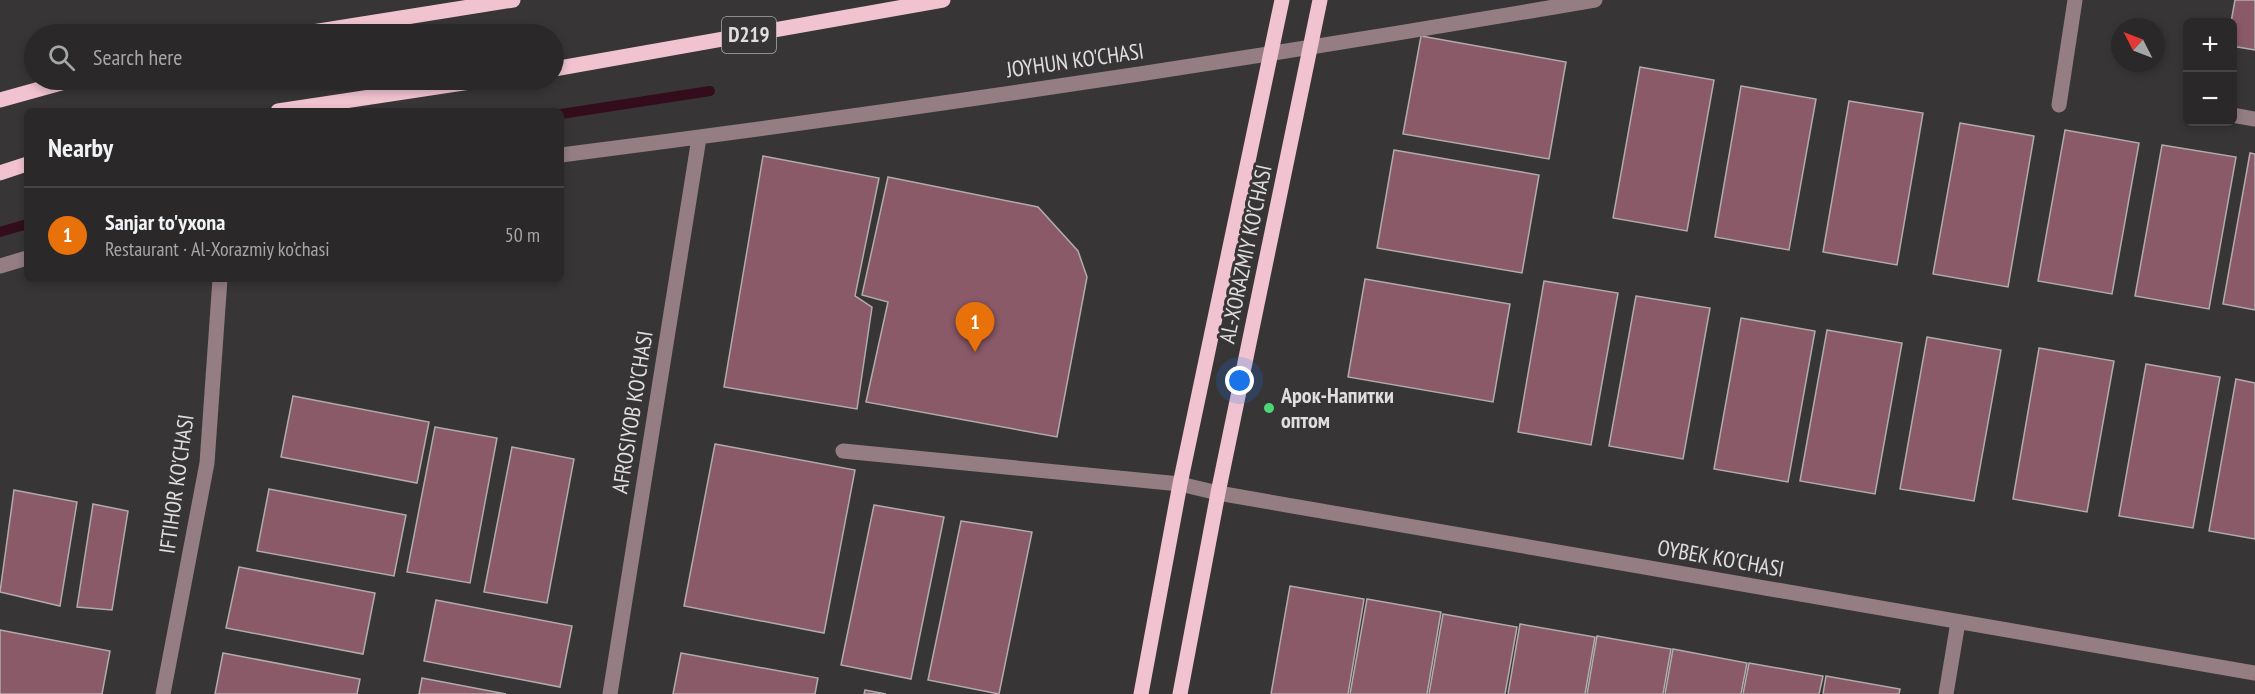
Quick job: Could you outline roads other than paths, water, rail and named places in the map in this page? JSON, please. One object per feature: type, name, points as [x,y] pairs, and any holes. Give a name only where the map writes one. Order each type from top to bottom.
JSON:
[{"type":"main road","points":[[363,24],[513,0]]},
{"type":"main road","name":"D219","points":[[564,67],[944,0]]},
{"type":"main road","name":"AL-XORAZMIY KO’CHASI","points":[[1141,694],[1180,484],[1282,0]]},
{"type":"main road","name":"AL-XORAZMIY KO’CHASI","points":[[1180,694],[1218,493],[1320,0]]},
{"type":"main road","points":[[0,100],[36,90]]},
{"type":"main road","points":[[298,108],[417,90]]},
{"type":"main road","points":[[0,173],[24,165]]},
{"type":"street","name":"JOYHUN KO'CHASI","points":[[564,155],[699,138],[1310,49],[1595,0]]},
{"type":"street","points":[[2059,105],[2075,0]]},
{"type":"street","points":[[2237,116],[2255,118]]},
{"type":"street","name":"AFROSIYOB KO'CHASI","points":[[610,694],[699,138]]},
{"type":"street","points":[[0,266],[24,259]]},
{"type":"street","name":"IFTIHOR KO'CHASI","points":[[163,694],[207,463],[220,282]]},
{"type":"street","name":"OYBEK KO'CHASI","points":[[843,451],[1180,484],[1218,493],[2255,673]]},
{"type":"street","points":[[1946,694],[1958,622]]},
{"type":"waterway","points":[[564,114],[710,91]]},
{"type":"waterway","points":[[0,232],[24,225]]},
{"type":"place","name":"Sanjar to'yxona","points":[[975,352]]},
{"type":"place","name":"Арок-Напитки оптом","points":[[1269,408]]}]
